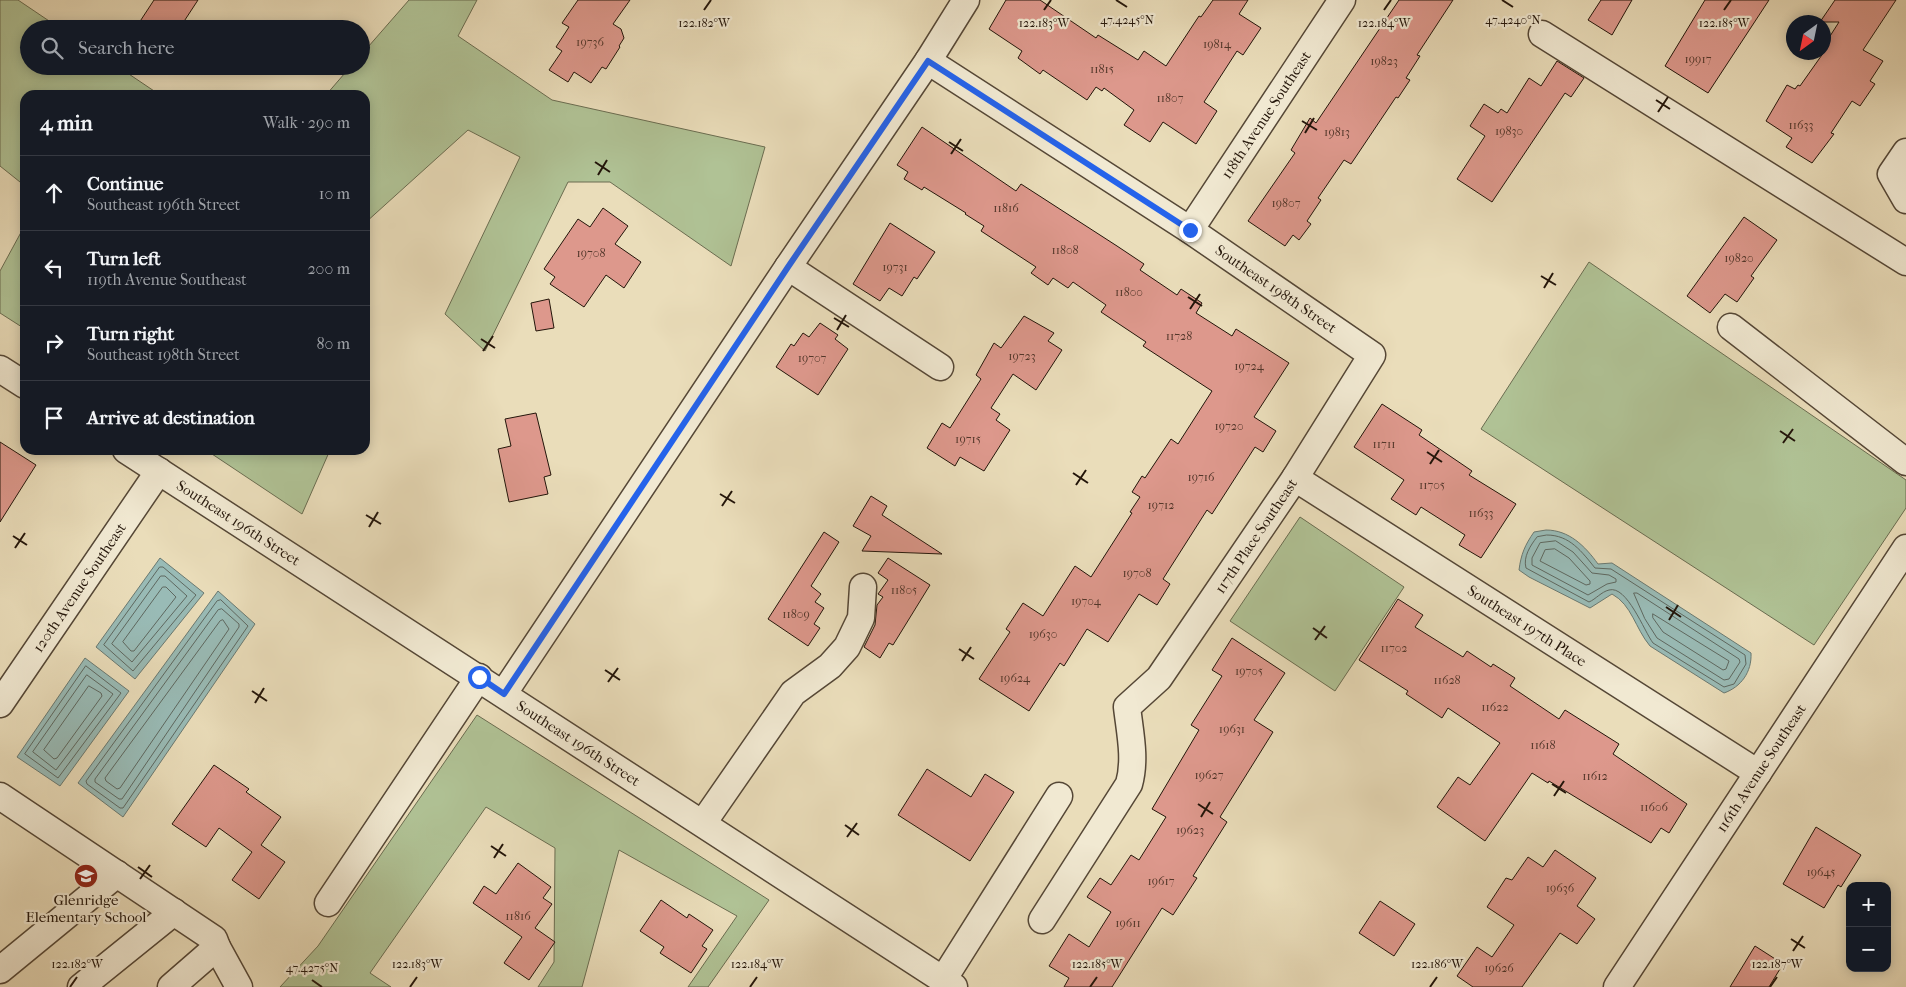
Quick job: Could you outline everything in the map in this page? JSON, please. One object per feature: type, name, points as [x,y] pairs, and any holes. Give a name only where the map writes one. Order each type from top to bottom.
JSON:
[{"type":"street","points":[[504,694],[788,267],[928,61],[966,0]]},
{"type":"street","name":"118th Avenue Southeast","points":[[1190,230],[1342,0]]},
{"type":"street","points":[[1542,34],[1906,262]]},
{"type":"street","name":"Southeast 198th Street","points":[[928,61],[1190,230],[1372,355]]},
{"type":"street","points":[[1906,152],[1891,174],[1906,200]]},
{"type":"street","points":[[788,267],[940,367]]},
{"type":"street","points":[[1731,327],[1906,462]]},
{"type":"street","name":"117th Place Southeast","points":[[1042,920],[1129,784],[1133,771],[1133,756],[1127,707],[1159,678],[1296,478],[1372,355]]},
{"type":"street","points":[[0,369],[20,382]]},
{"type":"street","name":"Southeast 196th Street","points":[[134,455],[479,677],[948,983]]},
{"type":"street","name":"120th Avenue Southeast","points":[[0,704],[159,471]]},
{"type":"street","name":"Southeast 197th Place","points":[[1296,478],[1758,773]]},
{"type":"street","name":"116th Avenue Southeast","points":[[1617,987],[1906,548]]},
{"type":"street","points":[[703,823],[794,693],[830,666],[847,647],[861,618],[862,587]]},
{"type":"street","points":[[328,903],[479,677]]},
{"type":"street","points":[[0,796],[214,939],[239,987]]},
{"type":"street","points":[[948,983],[1059,796]]},
{"type":"street","points":[[0,970],[117,874]]},
{"type":"street","points":[[81,987],[174,912]]},
{"type":"street","points":[[171,987],[217,947]]},
{"type":"green space","points":[[0,0],[18,0],[48,20],[20,20],[20,75],[130,75],[153,90],[20,90],[20,182],[0,166]]},
{"type":"green space","points":[[409,0],[477,0],[458,36],[552,100],[765,147],[731,266],[610,182],[568,182],[485,351],[445,314],[520,157],[468,130],[370,218],[370,90],[330,90],[343,75],[370,75],[370,45]]},
{"type":"green space","points":[[20,234],[20,326],[0,313],[0,271]]},
{"type":"green space","points":[[1589,262],[1906,480],[1906,508],[1814,645],[1481,429]]},
{"type":"green space","points":[[214,455],[328,455],[302,514]]},
{"type":"green space","points":[[1300,517],[1404,587],[1335,691],[1230,621]]},
{"type":"green space","points":[[477,715],[769,900],[708,987],[688,987],[737,916],[619,850],[582,987],[538,987],[554,962],[555,848],[486,807],[370,973],[391,987],[280,987],[318,946]]},
{"type":"water","points":[[1546,530],[1562,533],[1576,540],[1598,564],[1612,563],[1751,653],[1750,666],[1744,678],[1736,687],[1724,693],[1650,646],[1624,604],[1612,594],[1590,608],[1519,570],[1524,550],[1534,532]]},
{"type":"water","points":[[160,558],[204,593],[135,679],[96,647]]},
{"type":"water","points":[[218,591],[255,624],[123,817],[78,783]]},
{"type":"water","points":[[85,658],[129,691],[60,786],[17,757]]},
{"type":"building","points":[[154,0],[198,0],[185,20],[141,20]]},
{"type":"building","points":[[578,0],[630,0],[613,24],[621,29],[624,38],[620,47],[606,69],[602,67],[591,83],[574,72],[568,82],[549,70],[562,51],[556,47],[569,27],[562,23]]},
{"type":"building","points":[[1006,0],[1040,0],[1096,38],[1098,35],[1138,60],[1144,51],[1166,66],[1199,16],[1201,17],[1213,0],[1248,0],[1239,14],[1261,28],[1243,55],[1237,51],[1204,102],[1217,111],[1196,144],[1163,122],[1150,142],[1124,125],[1134,110],[1104,88],[1102,91],[1096,87],[1087,100],[1043,70],[1040,74],[1018,58],[1022,51],[989,29]]},
{"type":"building","points":[[1399,0],[1453,0],[1417,55],[1420,56],[1406,78],[1410,80],[1398,98],[1396,97],[1351,164],[1344,160],[1318,198],[1321,200],[1307,221],[1311,224],[1299,240],[1293,235],[1285,246],[1248,221],[1295,153],[1291,150],[1310,118],[1316,123]]},
{"type":"building","points":[[1601,0],[1632,0],[1612,35],[1588,20]]},
{"type":"building","points":[[1705,0],[1769,0],[1708,93],[1665,66]]},
{"type":"building","points":[[1835,0],[1896,0],[1863,50],[1883,61],[1870,81],[1875,84],[1860,106],[1852,101],[1831,133],[1834,134],[1812,163],[1786,147],[1792,138],[1766,121],[1787,85],[1795,89],[1798,85],[1800,86],[1818,60],[1831,60],[1831,35],[1839,22],[1831,22],[1831,15],[1825,15]]},
{"type":"building","points":[[1557,61],[1584,78],[1571,97],[1565,93],[1492,202],[1457,179],[1485,136],[1470,126],[1484,104],[1498,113],[1501,109],[1507,113],[1529,78],[1541,86]]},
{"type":"building","points":[[922,127],[1016,191],[1021,184],[1117,246],[1144,264],[1140,270],[1177,295],[1181,289],[1202,303],[1196,313],[1232,336],[1236,329],[1289,363],[1254,417],[1276,431],[1263,452],[1255,447],[1212,514],[1207,510],[1163,579],[1170,584],[1157,605],[1139,594],[1108,642],[1087,629],[1064,666],[1060,663],[1029,711],[979,679],[1010,632],[1006,629],[1023,603],[1043,616],[1075,566],[1091,577],[1132,513],[1130,512],[1140,497],[1132,492],[1142,476],[1145,478],[1171,439],[1178,444],[1212,391],[1143,346],[1146,342],[1101,312],[1106,305],[1073,282],[1068,288],[1053,278],[1048,285],[1031,273],[1036,267],[981,231],[984,226],[924,187],[922,190],[904,179],[908,172],[897,165]]},
{"type":"building","points":[[603,208],[628,226],[615,244],[641,262],[624,288],[606,275],[584,307],[550,284],[555,277],[544,269],[578,219],[590,227]]},
{"type":"building","points":[[1744,217],[1777,240],[1751,276],[1754,278],[1737,302],[1725,294],[1710,313],[1687,296]]},
{"type":"building","points":[[890,223],[935,252],[917,279],[914,277],[902,296],[889,288],[880,301],[853,284]]},
{"type":"building","points":[[549,299],[554,328],[536,331],[531,303]]},
{"type":"building","points":[[1024,316],[1054,333],[1048,341],[1062,350],[1036,390],[1013,374],[991,408],[1000,414],[996,420],[1010,430],[984,471],[960,457],[955,466],[927,448],[942,423],[950,428],[981,379],[976,375],[994,343],[1001,348]]},
{"type":"building","points":[[820,323],[838,335],[835,339],[848,349],[818,395],[776,367],[791,344],[794,346],[803,333],[809,337]]},
{"type":"building","points":[[1382,404],[1422,430],[1419,435],[1472,471],[1469,475],[1516,504],[1481,558],[1459,545],[1465,535],[1421,507],[1416,515],[1391,499],[1404,480],[1354,447]]},
{"type":"building","points":[[536,413],[551,475],[544,477],[548,494],[509,502],[498,449],[511,446],[505,419]]},
{"type":"building","points":[[0,442],[36,465],[0,522]]},
{"type":"building","points":[[871,496],[887,506],[882,515],[942,554],[862,551],[871,536],[853,526]]},
{"type":"building","points":[[824,532],[839,542],[811,586],[821,594],[815,602],[824,608],[814,624],[820,628],[808,646],[768,619]]},
{"type":"building","points":[[888,558],[930,585],[893,645],[889,643],[880,658],[864,647],[875,625],[877,605],[883,597],[878,594],[888,580],[878,573]]},
{"type":"building","points":[[1398,599],[1423,615],[1415,627],[1463,657],[1467,651],[1491,667],[1493,664],[1515,678],[1510,686],[1559,719],[1565,710],[1619,744],[1613,754],[1687,804],[1669,833],[1661,828],[1651,843],[1549,781],[1548,783],[1532,773],[1485,841],[1437,807],[1458,777],[1470,785],[1500,743],[1448,708],[1442,718],[1406,694],[1408,691],[1359,660]]},
{"type":"building","points":[[1232,638],[1285,673],[1254,720],[1273,732],[1220,817],[1227,822],[1193,876],[1197,878],[1173,915],[1162,908],[1112,987],[1064,987],[1069,978],[1049,966],[1069,934],[1089,947],[1111,912],[1087,897],[1100,878],[1111,885],[1131,855],[1139,860],[1166,817],[1152,809],[1199,730],[1191,725],[1222,676],[1212,670]]},
{"type":"building","points":[[214,765],[249,789],[246,792],[281,817],[261,845],[285,862],[259,899],[232,880],[252,852],[219,828],[206,847],[172,824]]},
{"type":"building","points":[[927,769],[971,797],[985,774],[1014,792],[970,861],[898,815]]},
{"type":"building","points":[[1816,827],[1861,855],[1841,887],[1838,885],[1824,908],[1783,884]]},
{"type":"building","points":[[1555,850],[1596,878],[1577,906],[1595,919],[1577,944],[1560,933],[1522,987],[1473,987],[1457,976],[1477,947],[1492,957],[1514,925],[1487,907],[1506,878],[1512,880],[1528,857],[1543,867]]},
{"type":"building","points":[[518,863],[551,887],[543,898],[552,904],[535,928],[555,942],[529,980],[504,963],[522,937],[473,903],[484,886],[496,894]]},
{"type":"building","points":[[661,900],[687,918],[689,914],[713,930],[702,946],[707,949],[691,973],[660,953],[664,947],[640,931]]},
{"type":"building","points":[[1380,901],[1415,924],[1394,956],[1359,933]]},
{"type":"building","points":[[1755,946],[1783,964],[1769,987],[1730,987]]},
{"type":"place","name":"Glenridge Elementary School","points":[[86,876]]},
{"type":"route","points":[[479,677],[504,694],[788,267],[928,61],[1190,230]]}]
